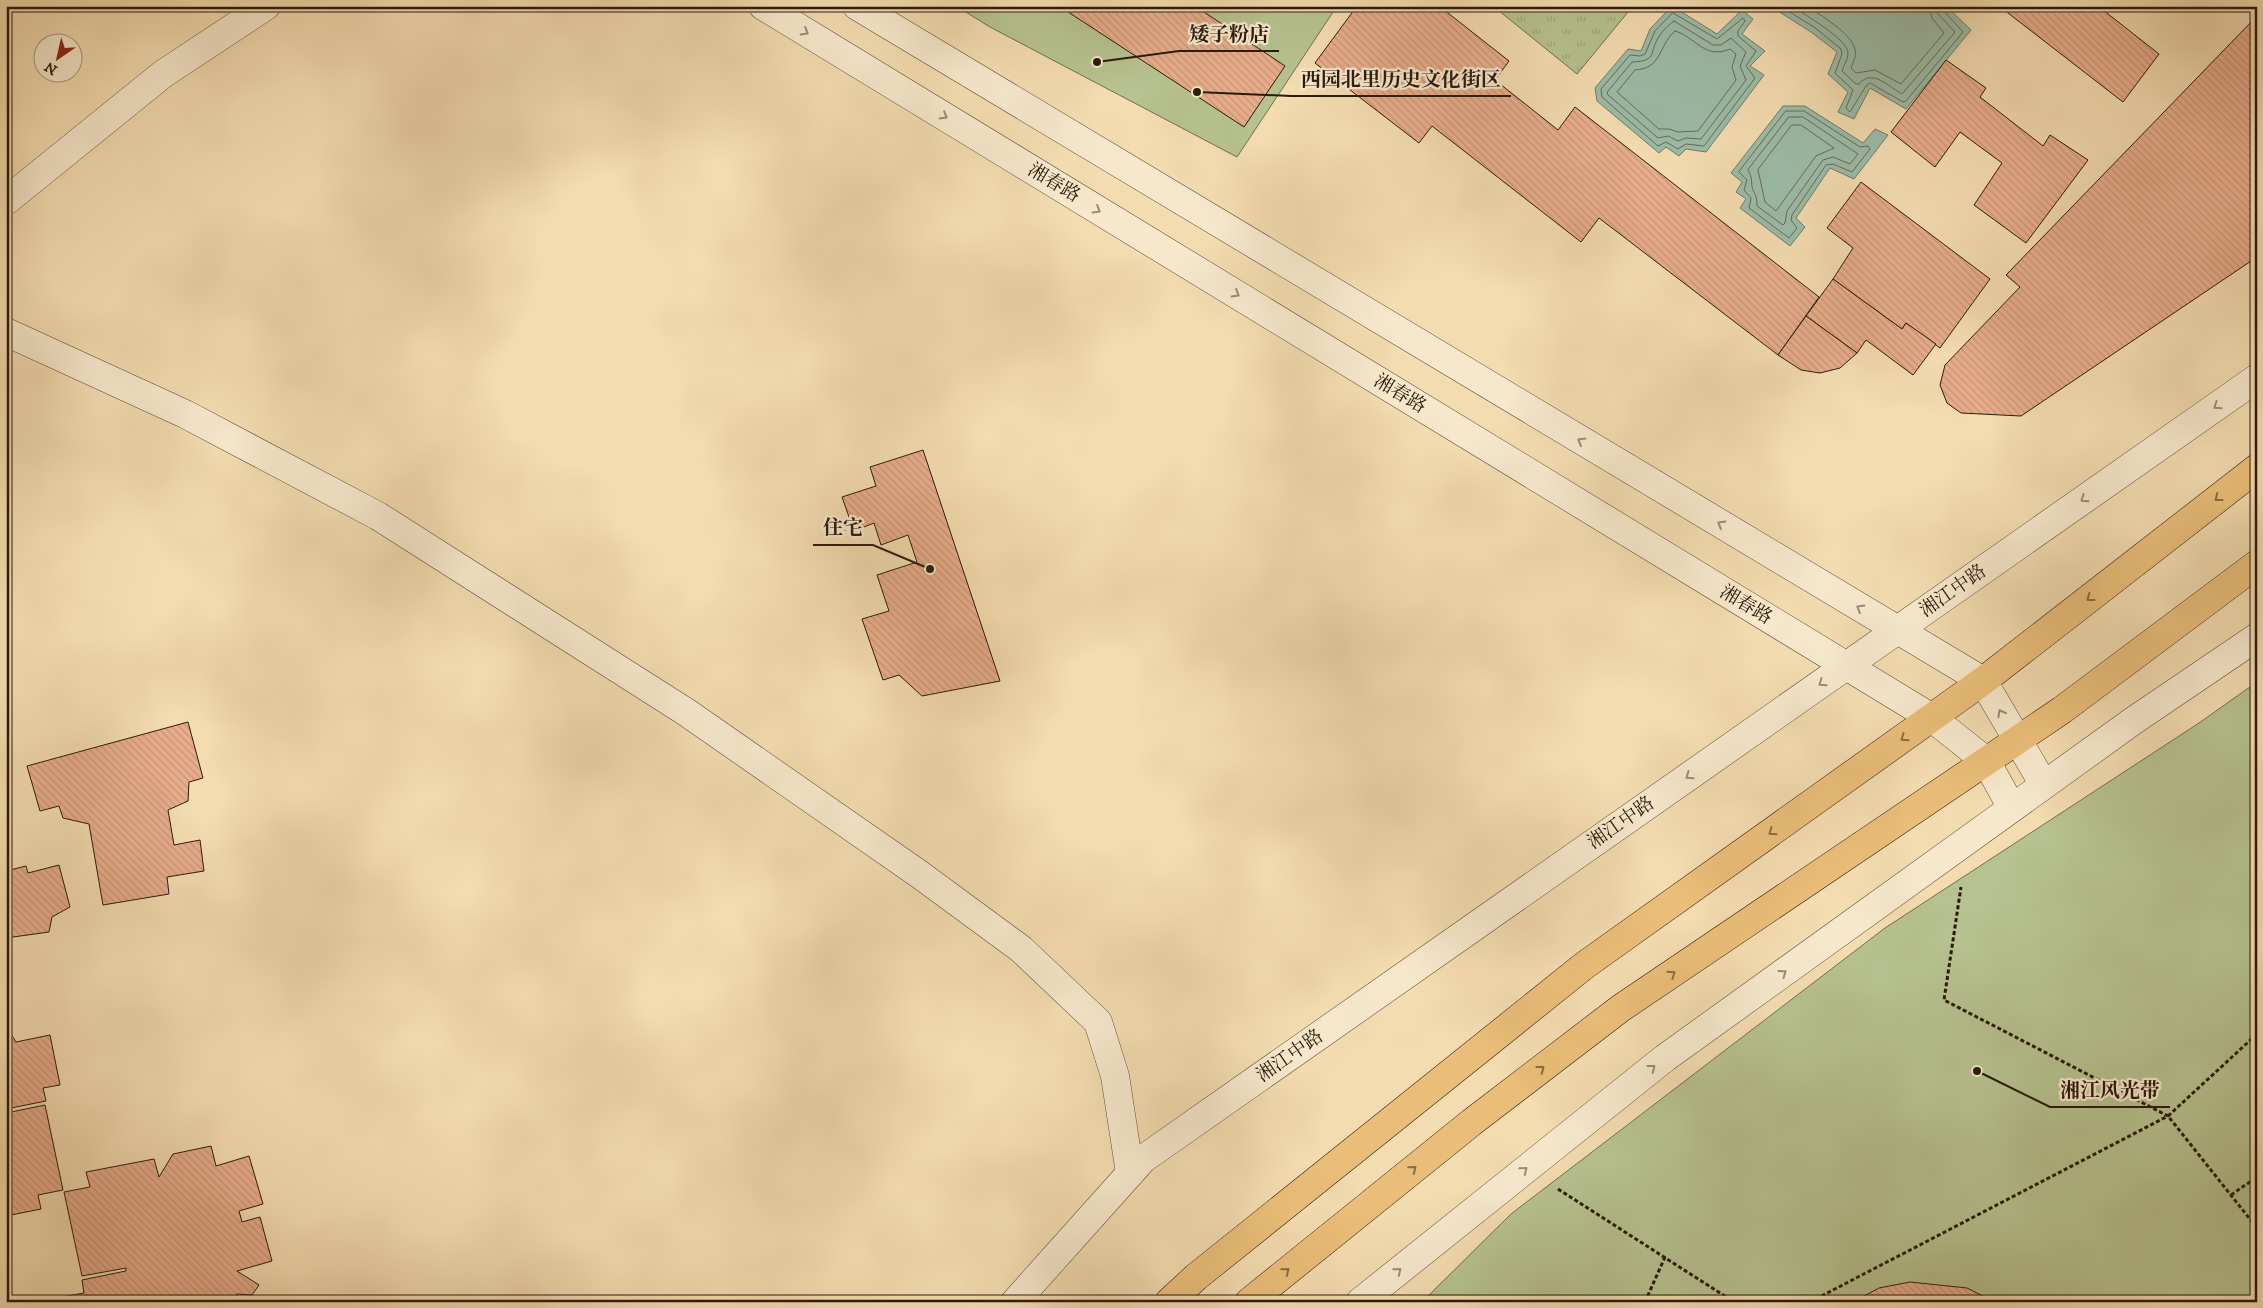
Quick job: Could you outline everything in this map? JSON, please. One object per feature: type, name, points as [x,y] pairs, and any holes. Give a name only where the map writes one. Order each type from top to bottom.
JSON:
[{"type":"main road","points":[[1170,1302],[1196,1277],[1586,965],[1983,681],[2257,468]]},
{"type":"main road","points":[[1248,1302],[1472,1122],[1621,1008],[2062,710],[2257,564]]},
{"type":"street","points":[[6,201],[163,74],[266,6]]},
{"type":"street","name":"湘春路","points":[[763,6],[1932,718],[1986,761],[2012,808]]},
{"type":"street","points":[[857,6],[1983,681],[2044,785]]},
{"type":"street","points":[[6,332],[185,414],[378,516],[686,712],[919,874],[1021,949],[1098,1022],[1115,1076],[1130,1173]]},
{"type":"street","name":"湘江中路","points":[[1015,1302],[1143,1159],[2257,378]]},
{"type":"street","points":[[1360,1302],[1665,1058],[2133,721],[2257,637]]},
{"type":"path","points":[[1968,840],[1944,1000],[2168,1116],[2257,1228]]},
{"type":"path","points":[[1810,1302],[2168,1116],[2257,1034]]},
{"type":"path","points":[[1526,1168],[1734,1302]]},
{"type":"path","points":[[2231,1195],[2257,1177]]},
{"type":"path","points":[[1645,1302],[1664,1258]]},
{"type":"green space","points":[[956,6],[1337,6],[1237,157],[990,27]]},
{"type":"green space","points":[[1493,6],[1633,6],[1577,74]]},
{"type":"green space","points":[[2257,682],[2257,1302],[1422,1302],[1511,1214],[1885,928],[2199,723]]},
{"type":"water","points":[[1672,6],[1717,34],[1742,10],[1753,19],[1742,34],[1765,51],[1750,66],[1764,75],[1706,152],[1686,149],[1679,156],[1666,147],[1659,153],[1597,101],[1595,88],[1628,49],[1641,51],[1650,29]]},
{"type":"water","points":[[1770,6],[1946,6],[1971,30],[1906,109],[1870,88],[1854,119],[1838,112],[1848,92],[1828,74],[1837,52],[1811,32]]},
{"type":"water","points":[[1783,106],[1805,106],[1863,143],[1875,129],[1888,135],[1854,179],[1830,168],[1796,218],[1805,227],[1790,246],[1740,208],[1746,199],[1736,192],[1742,182],[1731,173]]},
{"type":"building","points":[[1059,6],[1195,6],[1285,66],[1244,127]]},
{"type":"building","points":[[1357,6],[1439,6],[1509,61],[1495,80],[1558,130],[1575,107],[1819,297],[1778,355],[1599,218],[1581,242],[1432,126],[1419,143],[1315,63]]},
{"type":"building","points":[[1999,6],[2098,6],[2159,54],[2123,102]]},
{"type":"building","points":[[2257,16],[2257,257],[2021,416],[1961,413],[1947,403],[1940,385],[1945,365],[2020,287],[2006,275]]},
{"type":"building","points":[[1946,60],[1986,88],[1980,97],[2043,146],[2050,135],[2088,160],[2026,243],[1974,205],[2002,163],[1960,132],[1935,167],[1891,132]]},
{"type":"building","points":[[1861,182],[1990,279],[1940,348],[1906,323],[1902,329],[1833,279],[1853,248],[1827,228]]},
{"type":"building","points":[[1833,279],[1902,329],[1906,323],[1936,344],[1913,375],[1866,340],[1857,353],[1806,316]]},
{"type":"building","points":[[1806,316],[1857,353],[1840,368],[1820,373],[1801,370],[1778,355]]},
{"type":"building","points":[[923,450],[1000,681],[922,696],[899,675],[883,680],[862,619],[889,611],[877,575],[917,562],[908,535],[881,545],[874,523],[854,531],[842,497],[876,486],[870,467]]},
{"type":"building","points":[[188,722],[203,778],[189,782],[188,801],[168,810],[174,845],[200,840],[204,871],[167,877],[169,894],[103,905],[89,824],[63,818],[59,806],[40,811],[27,766]]},
{"type":"building","points":[[59,865],[70,907],[52,917],[49,932],[6,938],[6,871],[26,866],[28,873]]},
{"type":"building","points":[[6,1026],[16,1042],[50,1035],[60,1085],[43,1088],[46,1101],[6,1109]]},
{"type":"building","points":[[45,1105],[63,1190],[38,1195],[41,1209],[6,1216],[6,1113]]},
{"type":"building","points":[[211,1146],[216,1166],[249,1156],[263,1204],[239,1211],[242,1222],[260,1217],[272,1261],[237,1271],[259,1285],[252,1295],[237,1294],[234,1302],[68,1302],[67,1296],[84,1293],[82,1280],[126,1271],[126,1268],[82,1276],[64,1192],[90,1187],[86,1172],[154,1159],[159,1177],[173,1154]]},
{"type":"building","points":[[1910,1282],[1967,1288],[1995,1302],[1853,1302],[1879,1288]]},
{"type":"place","name":"矮子粉店","points":[[1097,62]]},
{"type":"place","name":"西园北里历史文化街区","points":[[1197,92]]},
{"type":"place","name":"住宅","points":[[930,569]]},
{"type":"place","name":"湘江风光带","points":[[1977,1071]]}]
